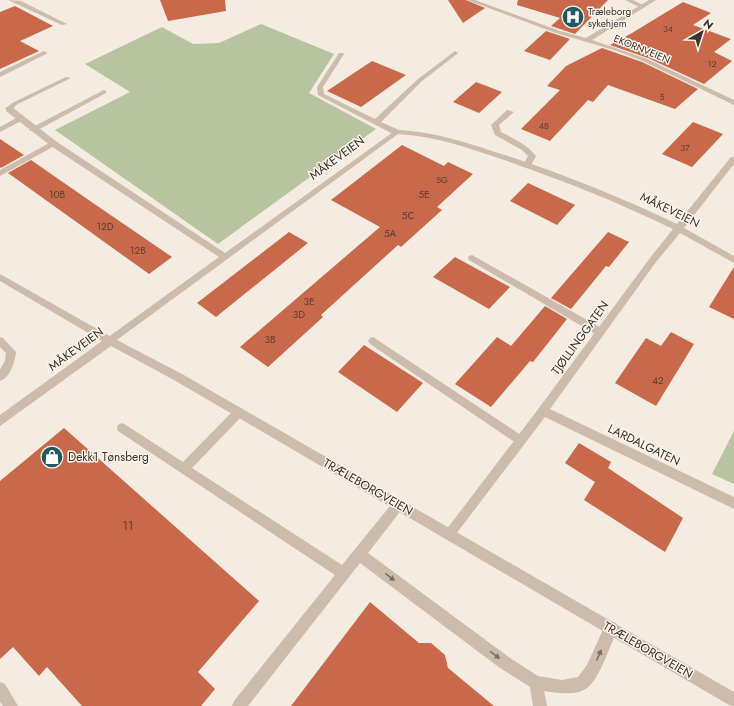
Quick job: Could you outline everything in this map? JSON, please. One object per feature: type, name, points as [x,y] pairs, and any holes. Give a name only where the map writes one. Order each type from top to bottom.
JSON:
[{"type":"street","points":[[11,0],[19,2],[64,24]]},
{"type":"street","name":"EKORNVEIEN","points":[[470,0],[558,32],[588,40],[645,60],[734,103]]},
{"type":"street","points":[[628,0],[643,7]]},
{"type":"street","points":[[588,40],[654,0]]},
{"type":"street","points":[[377,121],[420,80],[455,53]]},
{"type":"street","points":[[0,75],[44,54]]},
{"type":"street","points":[[341,54],[320,87],[319,92],[321,95],[377,121],[396,132]]},
{"type":"street","points":[[68,78],[14,104],[9,109],[54,144],[225,257]]},
{"type":"street","points":[[33,129],[104,92]]},
{"type":"street","points":[[510,112],[495,125],[496,129],[498,133],[525,148],[532,156],[527,165]]},
{"type":"street","points":[[0,130],[21,119]]},
{"type":"street","name":"MÅKEVEIEN","points":[[0,421],[396,132],[417,132],[447,139],[527,165],[580,185],[679,227],[734,260]]},
{"type":"street","points":[[0,173],[54,144]]},
{"type":"street","name":"TJØLLINGGATEN","points":[[449,534],[543,411],[679,227],[734,159]]},
{"type":"street","points":[[472,258],[600,332]]},
{"type":"street","name":"TRÆLEBORGVEIEN","points":[[0,277],[110,341],[239,412],[734,700]]},
{"type":"street","points":[[0,341],[11,352],[10,362],[0,376]]},
{"type":"street","points":[[373,341],[520,440]]},
{"type":"street","name":"LARDALGATEN","points":[[543,411],[734,503]]},
{"type":"street","points":[[184,468],[239,412]]},
{"type":"street","points":[[122,428],[344,574]]},
{"type":"street","points":[[239,706],[398,505]]},
{"type":"street","points":[[359,554],[505,663],[536,683],[562,687],[582,683],[592,670],[611,628]]},
{"type":"street","points":[[536,683],[540,706]]},
{"type":"street","points":[[0,689],[11,706]]},
{"type":"green space","points":[[261,24],[334,54],[309,93],[376,129],[218,244],[55,130],[130,92],[85,64],[162,27],[193,44],[219,43]]},
{"type":"green space","points":[[734,431],[734,484],[712,474]]},
{"type":"building","points":[[160,0],[225,0],[226,11],[168,21]]},
{"type":"building","points":[[448,0],[466,0],[485,8],[463,23]]},
{"type":"building","name":"Træleborg sykehjem","points":[[518,0],[608,0],[575,34],[551,26],[560,18],[517,5]]},
{"type":"building","points":[[683,2],[711,13],[693,25],[731,39],[714,52],[732,61],[704,84],[648,58],[610,45],[632,33]]},
{"type":"building","points":[[15,6],[53,26],[20,41],[39,51],[0,69],[0,12]]},
{"type":"building","points":[[546,31],[570,39],[550,60],[524,51]]},
{"type":"building","points":[[602,48],[642,62],[698,89],[675,109],[608,85],[593,102],[588,100],[550,141],[521,129],[560,90],[547,86],[566,66]]},
{"type":"building","points":[[372,61],[406,75],[361,107],[327,91]]},
{"type":"building","points":[[476,82],[502,92],[479,113],[453,102]]},
{"type":"building","points":[[693,122],[723,134],[692,167],[662,154]]},
{"type":"building","points":[[0,139],[24,155],[1,168],[0,167]]},
{"type":"building","points":[[402,145],[444,166],[448,162],[473,174],[437,207],[442,210],[401,247],[398,245],[321,315],[323,317],[268,367],[240,347],[380,227],[331,200]]},
{"type":"building","points":[[31,160],[172,257],[149,274],[8,173]]},
{"type":"building","points":[[528,183],[575,205],[557,225],[510,201]]},
{"type":"building","points":[[289,232],[308,243],[216,317],[197,303]]},
{"type":"building","points":[[608,232],[629,242],[609,267],[606,266],[571,309],[551,298]]},
{"type":"building","points":[[455,257],[510,287],[489,309],[433,277]]},
{"type":"building","points":[[734,267],[734,319],[709,307]]},
{"type":"building","points":[[545,306],[567,319],[533,362],[530,361],[491,407],[455,384],[497,337],[511,346]]},
{"type":"building","points":[[671,332],[694,344],[656,406],[615,383],[646,338],[661,346]]},
{"type":"building","points":[[364,345],[423,383],[397,412],[338,372]]},
{"type":"building","points":[[64,428],[259,601],[198,672],[215,689],[201,706],[82,706],[47,667],[39,676],[13,647],[0,659],[0,481]]},
{"type":"building","points":[[579,443],[611,462],[608,468],[683,518],[665,552],[584,500],[595,482],[565,463]]},
{"type":"building","points":[[370,602],[419,643],[431,643],[445,655],[448,668],[494,706],[291,706]]},
{"type":"place","name":"Træleborg sykehjem","points":[[573,17]]},
{"type":"place","name":"Dekk1 Tønsberg","points":[[52,457]]}]
